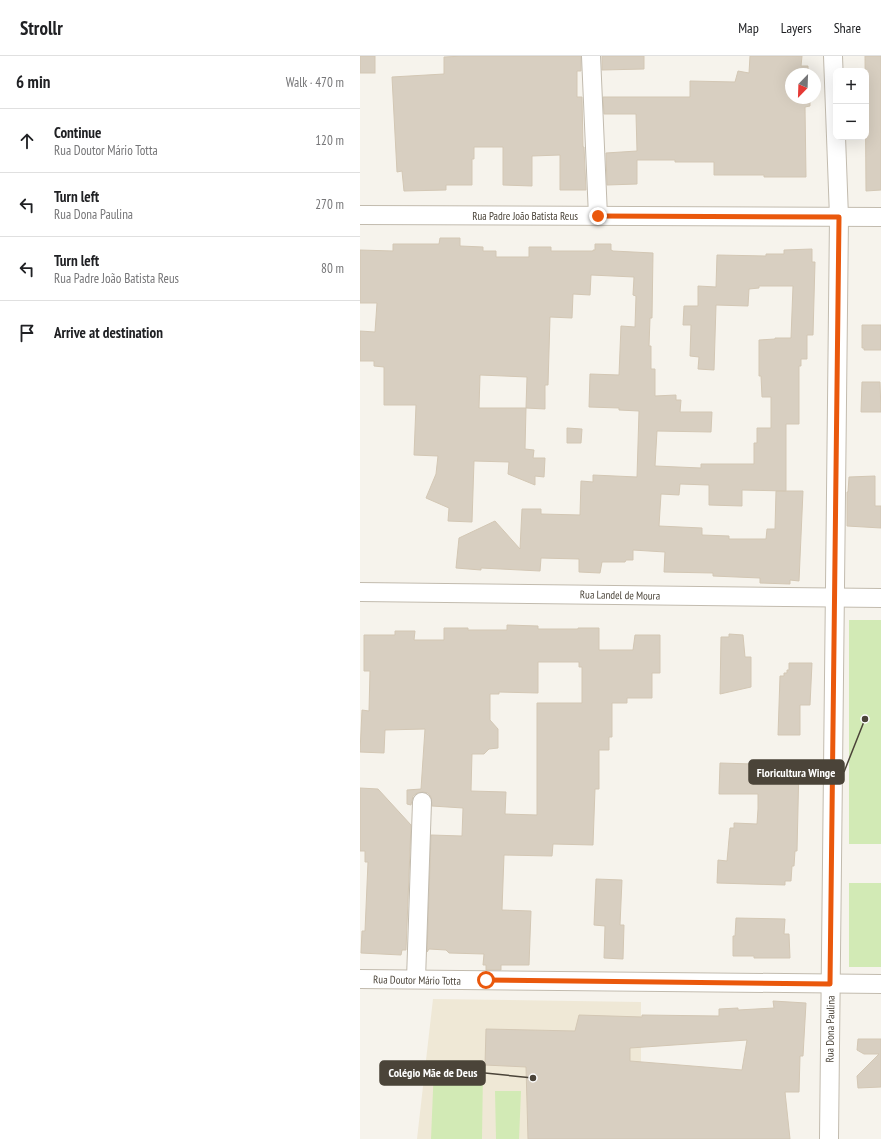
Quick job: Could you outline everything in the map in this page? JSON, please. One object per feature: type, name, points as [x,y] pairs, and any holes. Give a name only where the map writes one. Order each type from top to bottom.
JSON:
[{"type":"street","points":[[591,56],[598,216]]},
{"type":"street","name":"Rua Dona Paulina","points":[[829,1139],[839,217],[833,56]]},
{"type":"street","name":"Rua Padre João Batista Reus","points":[[360,215],[881,217]]},
{"type":"street","name":"Rua Landel de Moura","points":[[360,592],[881,598]]},
{"type":"street","points":[[416,979],[422,802]]},
{"type":"street","name":"Rua Doutor Mário Totta","points":[[360,979],[881,984]]},
{"type":"shaded area","points":[[433,999],[641,1002],[641,1139],[417,1139]]},
{"type":"green space","points":[[849,620],[881,620],[881,844],[849,844]]},
{"type":"green space","points":[[849,883],[881,883],[881,967],[849,967]]},
{"type":"green space","points":[[434,1066],[483,1071],[482,1139],[431,1139]]},
{"type":"green space","points":[[495,1091],[521,1091],[519,1139],[496,1139]]},
{"type":"building","points":[[360,56],[375,56],[375,73],[360,73]]},
{"type":"building","points":[[581,56],[581,71],[577,71],[577,97],[582,97],[586,190],[560,190],[560,155],[532,156],[532,186],[503,185],[503,147],[474,147],[474,159],[472,159],[472,185],[446,185],[446,190],[404,191],[402,171],[397,172],[392,77],[444,74],[444,57]]},
{"type":"building","points":[[602,56],[644,56],[644,69],[602,70]]},
{"type":"building","points":[[750,56],[802,56],[801,66],[808,66],[808,68],[785,68],[785,104],[810,104],[810,106],[805,107],[806,177],[714,175],[714,162],[637,160],[637,184],[607,185],[606,153],[637,151],[636,114],[604,114],[603,97],[690,97],[690,81],[735,82],[738,71],[749,73]]},
{"type":"building","points":[[865,56],[881,56],[881,190],[866,191],[866,140],[869,140],[869,68],[865,68]]},
{"type":"building","points":[[440,238],[460,238],[460,246],[483,247],[483,251],[496,251],[496,257],[529,257],[529,247],[551,247],[551,251],[593,251],[595,250],[595,244],[611,244],[611,250],[613,251],[653,253],[652,318],[650,318],[649,346],[651,346],[651,369],[655,369],[655,396],[676,395],[676,400],[681,400],[680,412],[712,412],[711,432],[657,431],[655,466],[701,468],[701,464],[754,464],[754,443],[757,443],[757,428],[771,428],[771,397],[762,397],[761,376],[759,376],[759,340],[791,338],[793,286],[759,286],[759,288],[749,289],[748,306],[716,305],[714,370],[698,369],[699,357],[690,356],[691,325],[683,325],[684,306],[698,306],[698,286],[716,287],[717,255],[766,256],[766,254],[784,254],[784,250],[812,249],[812,262],[815,262],[813,335],[807,335],[807,359],[801,359],[801,366],[799,366],[799,424],[786,424],[786,491],[803,491],[799,581],[790,580],[790,584],[760,583],[760,578],[713,576],[713,573],[664,572],[665,552],[633,550],[633,560],[626,560],[625,562],[602,562],[600,573],[579,572],[579,559],[541,558],[540,571],[456,568],[459,538],[495,521],[520,549],[522,509],[541,509],[541,514],[580,515],[581,481],[593,482],[593,475],[637,477],[639,411],[619,410],[619,408],[589,407],[590,374],[619,375],[621,326],[635,327],[636,296],[633,295],[634,277],[591,275],[590,295],[573,294],[572,318],[550,317],[548,385],[545,385],[545,409],[526,408],[525,449],[534,450],[533,458],[545,458],[544,477],[535,476],[535,485],[508,474],[509,462],[474,461],[472,522],[448,521],[449,508],[426,498],[436,474],[438,456],[414,455],[416,405],[384,405],[384,367],[374,366],[374,361],[360,361],[360,331],[375,332],[377,303],[360,303],[360,250],[393,251],[393,244],[439,244]],"holes":[[[480,375],[527,377],[526,408],[479,408]],[[680,484],[709,485],[709,505],[742,506],[742,490],[786,491],[776,491],[775,529],[767,529],[766,539],[729,539],[729,536],[702,535],[702,528],[659,526],[661,494],[679,495]]]},
{"type":"building","points":[[862,325],[881,325],[881,350],[864,350],[864,348],[862,348]]},
{"type":"building","points":[[862,382],[880,382],[881,412],[861,412]]},
{"type":"building","points":[[567,428],[582,429],[581,443],[567,443]]},
{"type":"building","points":[[875,476],[875,506],[881,506],[881,528],[847,526],[847,492],[849,477]]},
{"type":"building","points":[[507,625],[538,626],[538,629],[599,628],[599,650],[633,650],[635,635],[660,635],[660,673],[652,673],[652,698],[627,698],[627,703],[612,703],[612,737],[609,737],[609,750],[599,750],[599,789],[595,789],[593,845],[553,844],[552,856],[504,855],[502,910],[531,911],[529,965],[501,965],[501,970],[486,970],[486,965],[483,965],[484,954],[449,953],[446,950],[429,949],[427,952],[431,835],[462,836],[463,808],[432,806],[431,797],[428,793],[423,792],[417,793],[413,796],[411,805],[407,804],[407,790],[421,789],[425,729],[385,730],[384,753],[360,752],[362,710],[369,711],[370,671],[364,671],[364,635],[395,635],[395,631],[415,631],[414,640],[444,640],[444,628],[468,628],[468,630],[507,630]],"holes":[[[538,662],[579,662],[579,667],[582,667],[582,703],[537,703],[537,815],[505,814],[506,792],[471,791],[472,754],[484,754],[489,749],[498,748],[498,729],[490,720],[490,694],[499,694],[499,692],[538,693]]]},
{"type":"building","points":[[729,634],[743,635],[745,657],[751,657],[751,687],[720,694],[721,637],[729,637]]},
{"type":"building","points":[[789,663],[812,663],[810,705],[800,705],[800,735],[778,735],[780,676],[784,676],[784,673],[787,673],[787,670],[789,670]]},
{"type":"building","points":[[720,763],[753,764],[754,778],[777,778],[778,764],[799,765],[797,851],[795,851],[794,866],[792,866],[791,881],[785,881],[785,885],[717,883],[718,860],[727,861],[730,828],[734,828],[734,823],[757,824],[758,809],[758,794],[719,794]]},
{"type":"building","points":[[360,788],[378,789],[411,825],[406,950],[402,950],[401,955],[361,953],[362,931],[365,931],[368,862],[365,862],[365,851],[360,851]]},
{"type":"building","points":[[596,879],[622,880],[620,925],[624,925],[623,959],[604,958],[605,926],[594,925]]},
{"type":"building","points":[[736,918],[785,919],[784,934],[789,934],[790,958],[754,958],[754,956],[733,956],[733,936],[735,936]]},
{"type":"building","points":[[773,1001],[806,1003],[803,1056],[800,1056],[799,1092],[785,1092],[790,1139],[528,1139],[526,1067],[485,1065],[486,1029],[575,1031],[579,1015],[642,1017],[642,1015],[719,1016],[719,1009],[738,1008],[738,1010],[774,1008]],"holes":[[[747,1040],[742,1070],[630,1061],[630,1048]]]},
{"type":"building","points":[[858,1039],[881,1039],[881,1087],[858,1088],[857,1076],[879,1054],[864,1054],[857,1050]]},
{"type":"place","name":"Floricultura Winge","points":[[865,719]]},
{"type":"place","name":"Colégio Mãe de Deus","points":[[533,1078]]},
{"type":"route","points":[[486,980],[830,984],[839,217],[598,216]]}]
